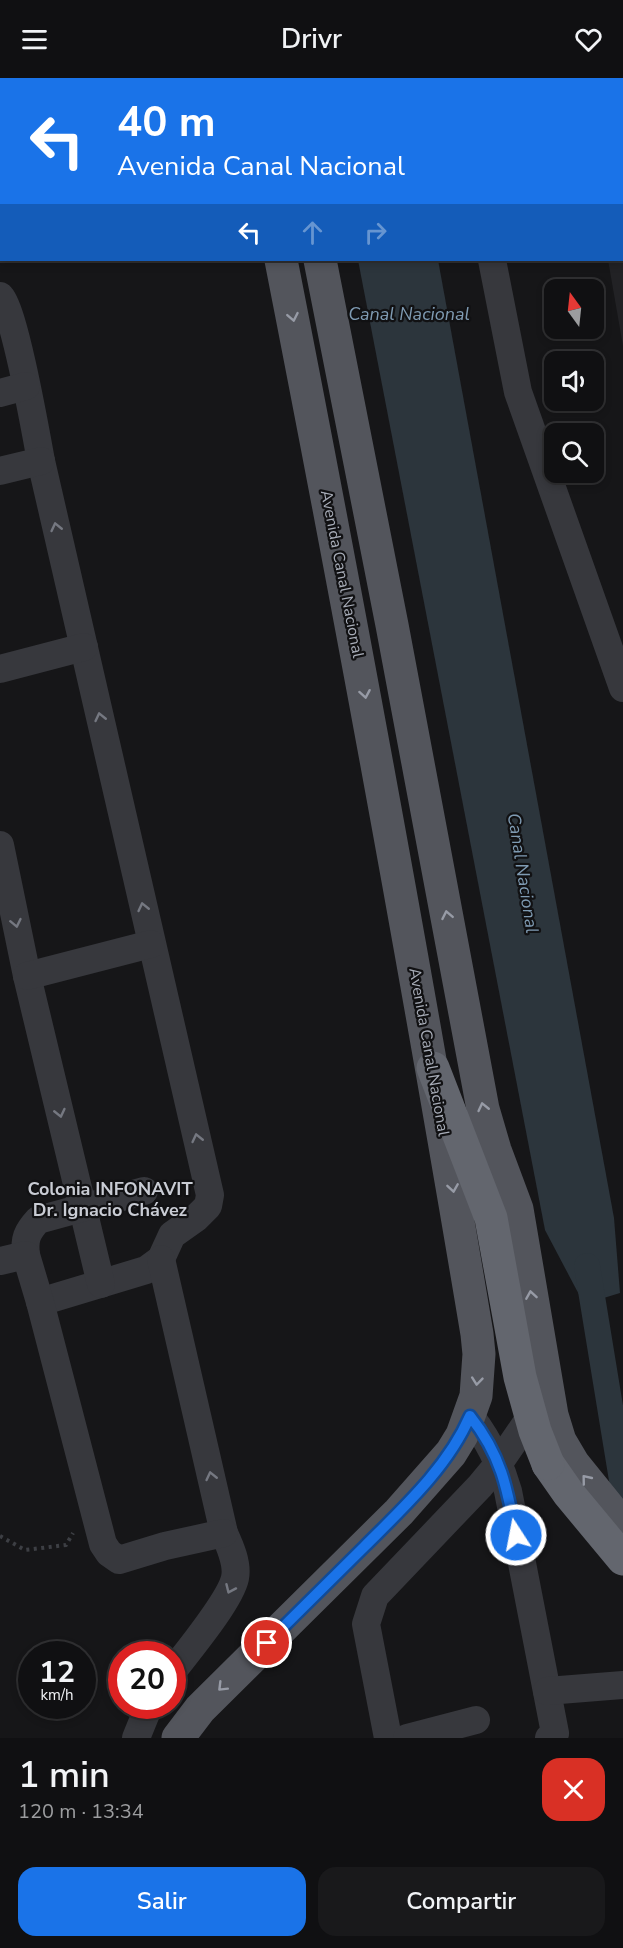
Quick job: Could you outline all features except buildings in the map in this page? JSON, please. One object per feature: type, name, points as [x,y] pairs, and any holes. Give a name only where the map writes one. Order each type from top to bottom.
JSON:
[{"type":"highway","points":[[433,1068],[491,1218],[520,1377],[535,1431],[548,1464],[576,1503],[623,1559]]},
{"type":"main road","name":"Avenida Canal Nacional","points":[[178,1738],[200,1709],[399,1512],[451,1453],[470,1416],[476,1396],[478,1375],[478,1344],[433,1068],[360,666],[281,261]]},
{"type":"main road","points":[[320,261],[393,624],[483,1109],[495,1150],[517,1209],[552,1415],[560,1441],[573,1463],[623,1524]]},
{"type":"street","points":[[492,261],[518,392],[623,688]]},
{"type":"street","points":[[0,296],[8,309],[13,389],[41,461],[210,1195],[208,1206],[196,1218],[172,1235],[162,1259],[146,1270],[40,1302]]},
{"type":"street","points":[[0,471],[41,461]]},
{"type":"street","points":[[0,669],[84,647]]},
{"type":"street","points":[[0,845],[27,976],[101,1284]]},
{"type":"street","points":[[27,976],[151,944]]},
{"type":"street","points":[[144,1191],[38,1220],[29,1230],[13,1258],[40,1302],[94,1514],[103,1544],[109,1553],[119,1560],[165,1546],[224,1533]]},
{"type":"street","points":[[162,1259],[224,1533],[232,1552],[235,1577],[226,1598],[186,1653]]},
{"type":"street","points":[[388,1738],[366,1624],[375,1596],[480,1486],[499,1463],[548,1391]]},
{"type":"street","points":[[470,1416],[484,1433],[499,1463],[508,1491],[555,1733],[549,1738]]},
{"type":"street","points":[[547,1691],[623,1685]]},
{"type":"street","points":[[136,1738],[144,1719]]},
{"type":"street","points":[[407,1738],[476,1720]]},
{"type":"path","points":[[0,1536],[25,1550],[66,1545],[83,1517],[94,1514]]},
{"type":"shaded area","points":[[608,261],[623,261],[623,346]]},
{"type":"water","name":"Canal Nacional","points":[[358,261],[438,261],[614,1218],[620,1293],[584,1304],[545,1230]]},
{"type":"waterway","name":"Canal Nacional","points":[[587,1266],[623,1486]]},
{"type":"district","name":"Colonia INFONAVIT Dr. Ignacio Chávez","points":[[110,1199]]},
{"type":"route","points":[[267,1643],[399,1512],[451,1453],[470,1416],[484,1433],[499,1463],[508,1491],[516,1535]]}]
